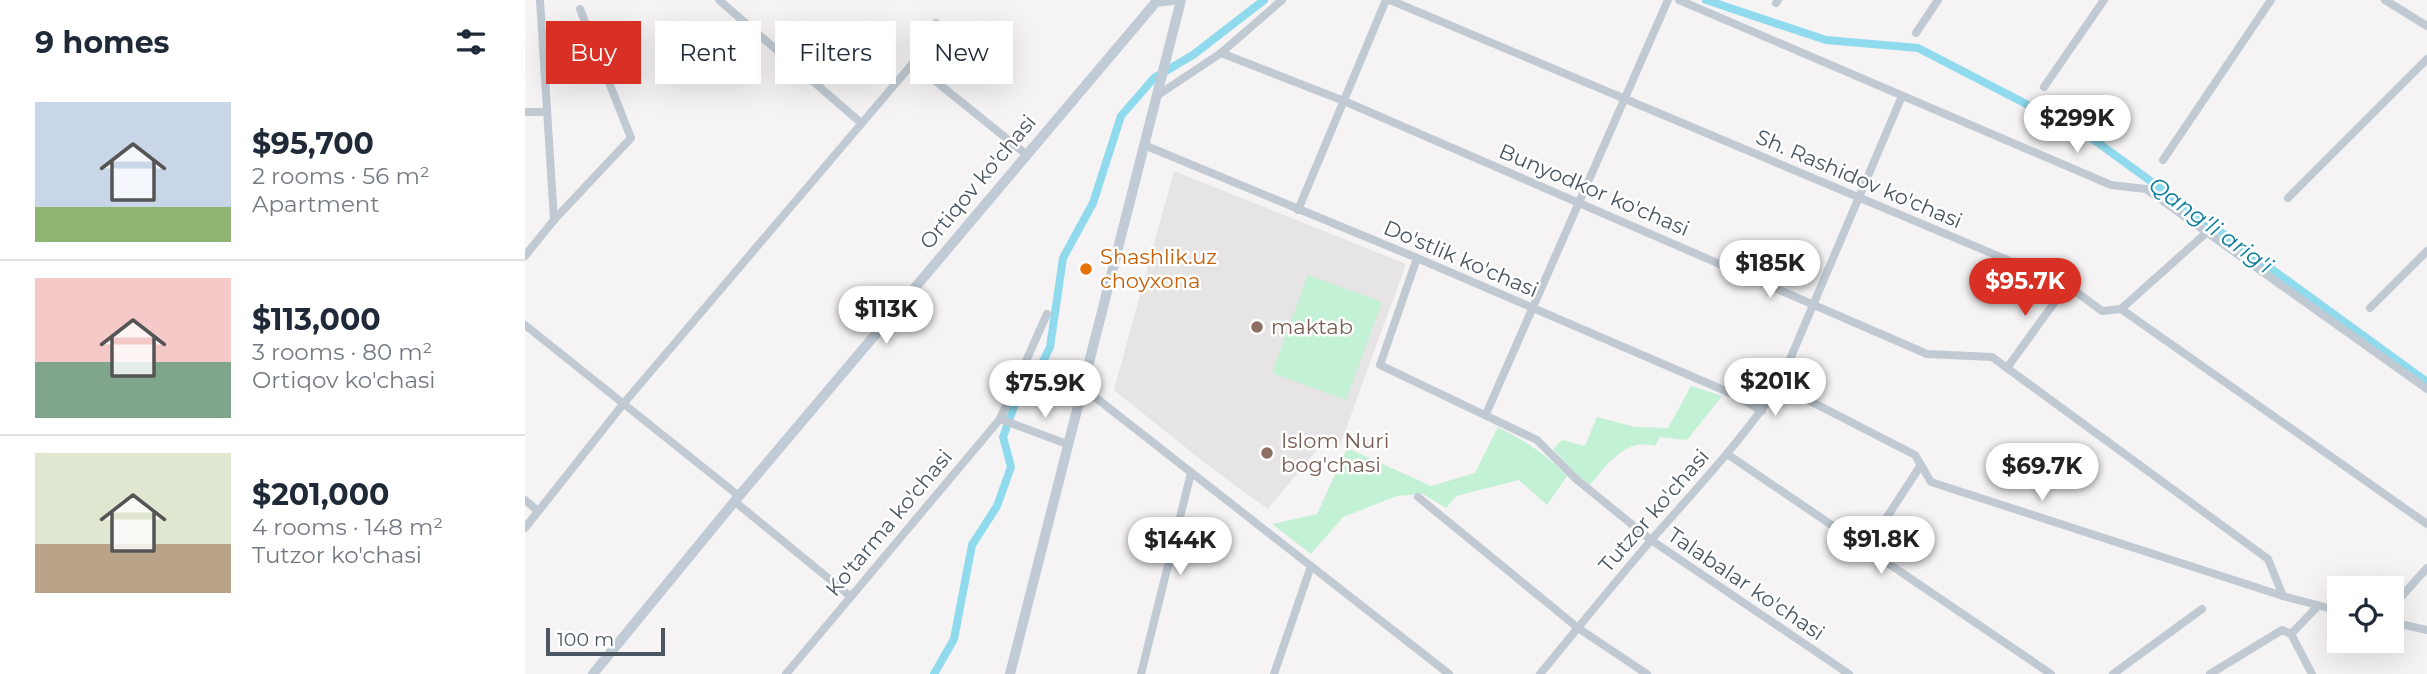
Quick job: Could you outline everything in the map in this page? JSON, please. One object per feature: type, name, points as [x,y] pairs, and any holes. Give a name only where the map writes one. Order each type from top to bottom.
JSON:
[{"type":"street","points":[[540,0],[554,220]]},
{"type":"street","points":[[719,0],[860,122]]},
{"type":"street","name":"Ortiqov ko'chasi","points":[[593,674],[737,498],[1156,2],[1171,0]]},
{"type":"street","points":[[1010,674],[1181,0]]},
{"type":"street","points":[[1158,95],[1221,53],[1282,0]]},
{"type":"street","points":[[1298,210],[1388,0]]},
{"type":"street","name":"Sh. Rashidov ko'chasi","points":[[1388,0],[2067,285],[2102,311],[2121,309],[2427,524]]},
{"type":"street","points":[[1486,414],[1668,0]]},
{"type":"street","points":[[1679,0],[2111,185],[2146,188],[2427,389]]},
{"type":"street","points":[[1916,33],[1938,0]]},
{"type":"street","points":[[2044,87],[2104,0]]},
{"type":"street","points":[[2163,160],[2271,0]]},
{"type":"street","points":[[2385,0],[2427,26]]},
{"type":"street","points":[[525,256],[554,220],[631,138],[580,9]]},
{"type":"street","name":"Bunyodkor ko'chasi","points":[[1221,53],[1344,101],[1927,354],[1992,357],[2268,559],[2283,596]]},
{"type":"street","points":[[2288,198],[2427,59]]},
{"type":"street","points":[[525,528],[624,403],[910,66]]},
{"type":"street","points":[[939,84],[1027,155]]},
{"type":"street","name":"Tutzor ko'chasi","points":[[1540,674],[1651,540],[1727,454],[1779,385],[1902,96]]},
{"type":"street","points":[[525,112],[546,112]]},
{"type":"street","name":"Do'stlik ko'chasi","points":[[1144,145],[1417,258],[1735,395],[1762,411]]},
{"type":"street","points":[[2121,309],[2206,233]]},
{"type":"street","points":[[2370,309],[2427,251]]},
{"type":"street","name":"Talabalar ko'chasi","points":[[1417,258],[1380,365],[1537,440],[1576,479],[1651,540],[1849,674]]},
{"type":"street","points":[[2007,368],[2067,285]]},
{"type":"street","name":"Ko'tarma ko'chasi","points":[[786,674],[850,596],[1006,421],[1047,314]]},
{"type":"street","points":[[525,325],[624,403],[850,596]]},
{"type":"street","points":[[1779,385],[1915,455],[1931,482],[2327,609]]},
{"type":"street","points":[[1082,387],[1444,672]]},
{"type":"street","points":[[1006,421],[1067,444]]},
{"type":"street","points":[[1727,454],[2051,674]]},
{"type":"street","points":[[1866,549],[1921,465]]},
{"type":"street","points":[[1141,674],[1191,473]]},
{"type":"street","points":[[1418,497],[1578,628],[1647,674]]},
{"type":"street","points":[[525,500],[538,511]]},
{"type":"street","points":[[1275,674],[1311,566]]},
{"type":"street","points":[[2404,594],[2427,568]]},
{"type":"street","points":[[2291,634],[2317,607]]},
{"type":"street","points":[[2113,674],[2202,609]]},
{"type":"street","points":[[2404,624],[2427,629]]},
{"type":"street","points":[[2210,674],[2282,630],[2291,634],[2312,674]]},
{"type":"shaded area","name":"maktab","points":[[1174,171],[1406,264],[1340,445],[1326,439],[1268,509],[1210,467],[1114,390]]},
{"type":"green space","points":[[1308,275],[1382,302],[1346,400],[1272,373]]},
{"type":"green space","points":[[1691,386],[1722,396],[1687,440],[1660,437],[1655,446],[1645,444],[1626,449],[1610,462],[1590,485],[1553,449],[1562,440],[1585,446],[1597,417],[1635,427],[1668,428]]},
{"type":"green space","points":[[1498,427],[1543,455],[1567,476],[1547,505],[1519,480],[1456,496],[1446,508],[1423,494],[1397,496],[1343,517],[1311,554],[1272,524],[1317,514],[1347,448],[1431,486],[1475,473]]},
{"type":"waterway","name":"Qang'li arig'i","points":[[934,674],[954,639],[972,545],[997,506],[1011,467],[1003,437],[1020,390],[1037,374],[1050,347],[1063,258],[1093,203],[1121,116],[1154,78],[1193,55],[1264,0]]},
{"type":"waterway","name":"Qang'li arig'i","points":[[1706,0],[1826,40],[1918,48],[2090,137],[2427,382]]},
{"type":"place","name":"Shashlik.uz choyxona","points":[[1086,269]]},
{"type":"place","name":"maktab","points":[[1257,327]]},
{"type":"place","name":"Islom Nuri bog'chasi","points":[[1267,453]]}]
